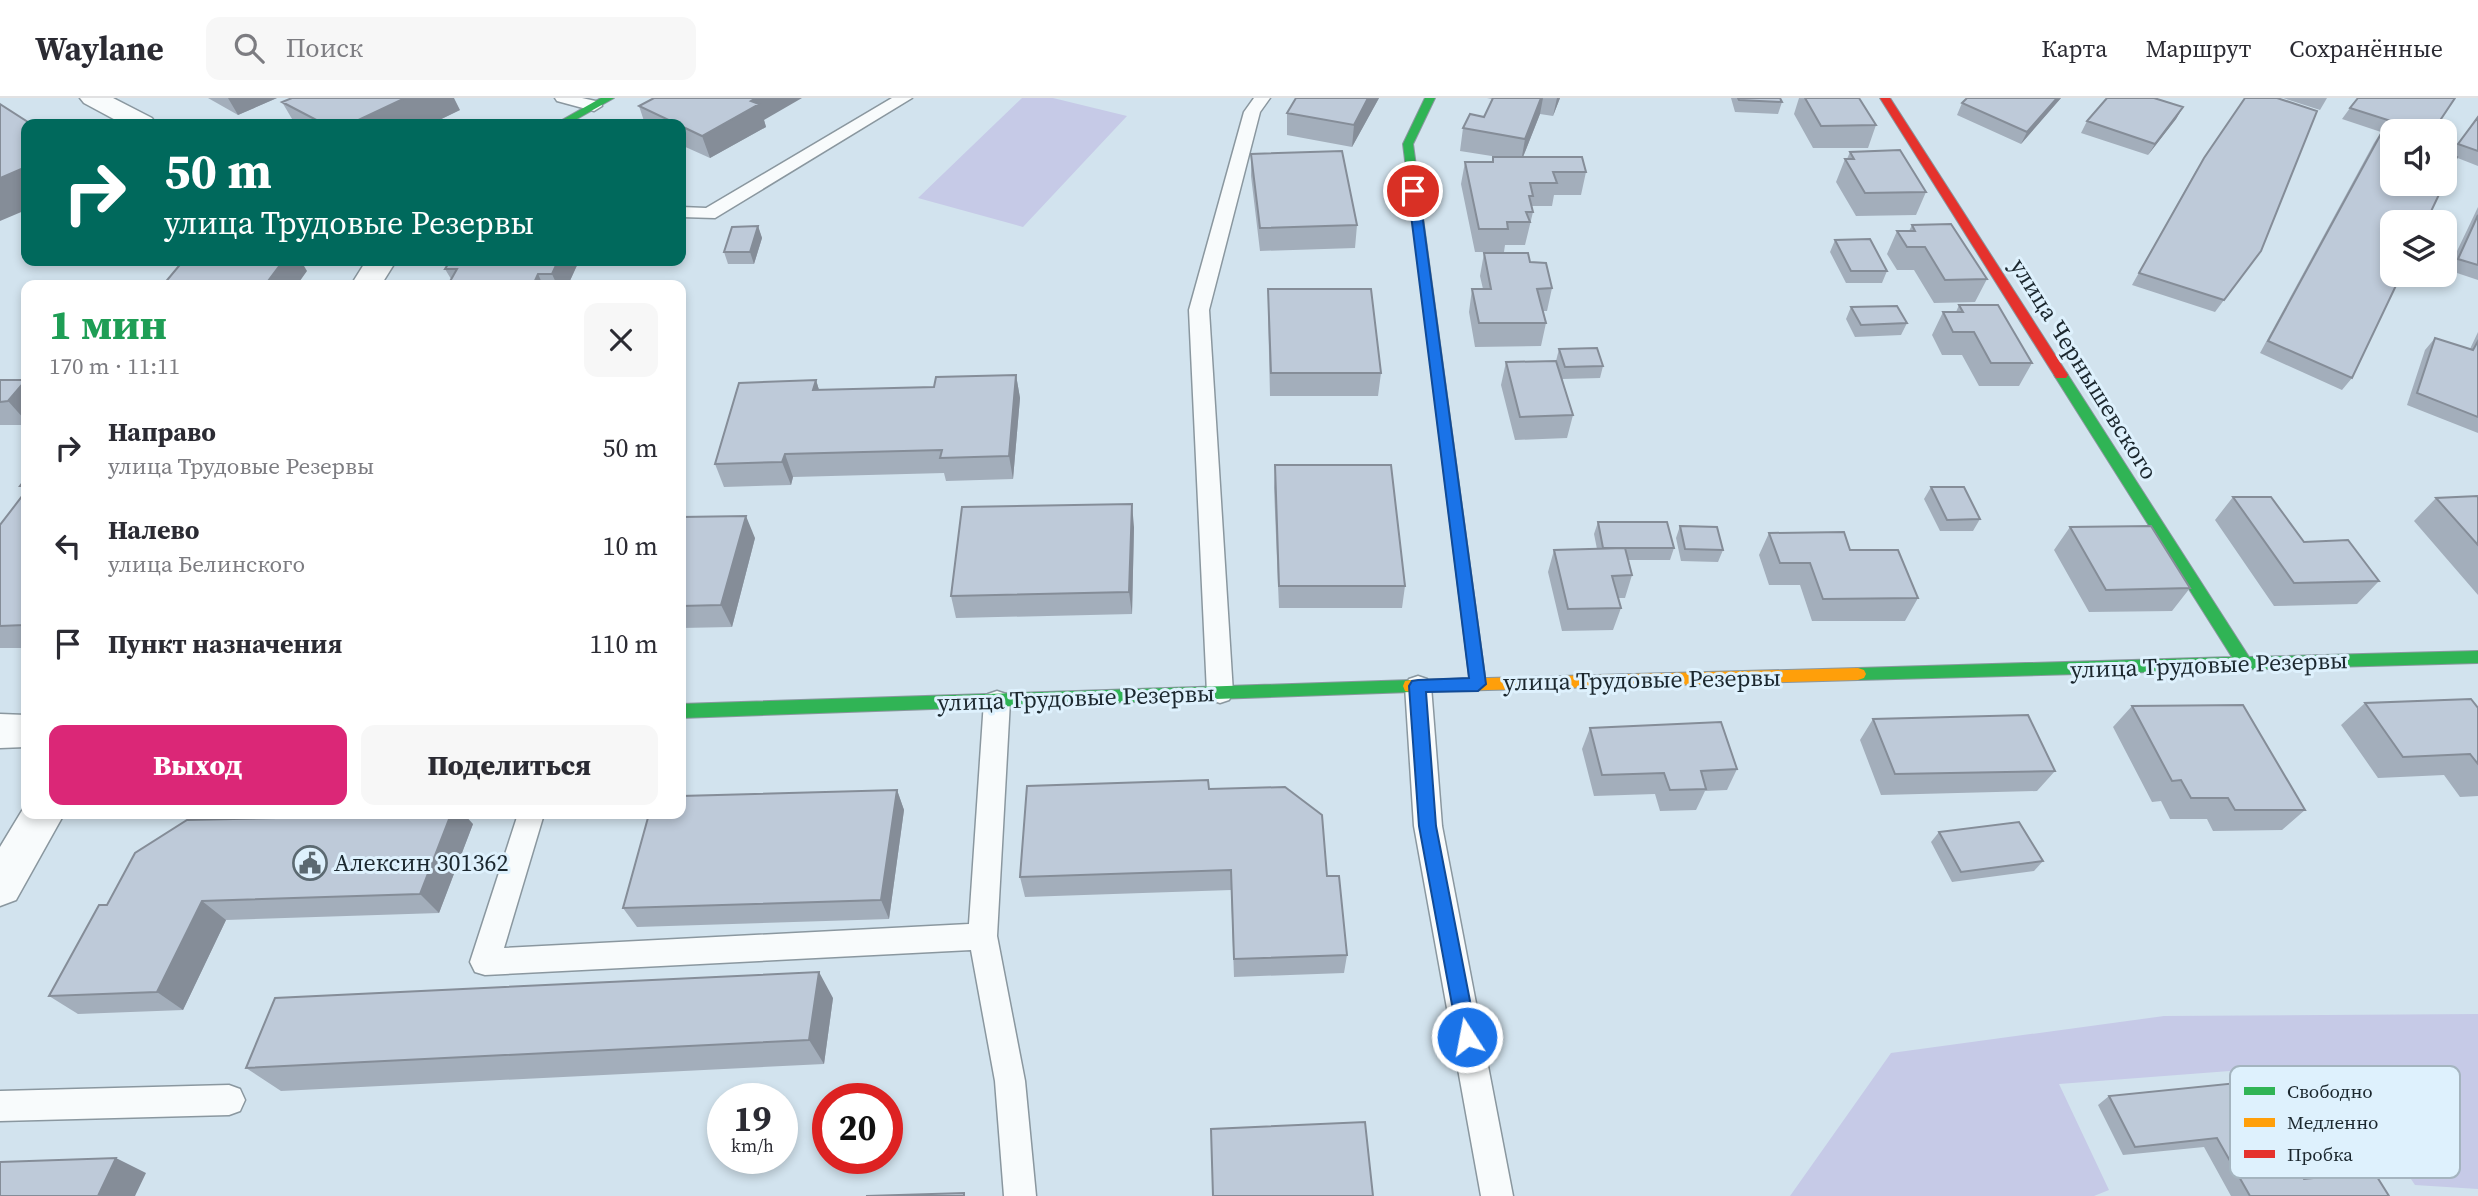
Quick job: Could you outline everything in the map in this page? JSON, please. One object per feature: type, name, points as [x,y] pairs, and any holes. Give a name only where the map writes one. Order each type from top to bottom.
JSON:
[{"type":"street","points":[[93,98],[133,119]]},
{"type":"street","points":[[1430,98],[1408,144],[1478,684]]},
{"type":"street","name":"улица Чернышевского","points":[[1885,98],[2245,664]]},
{"type":"street","points":[[569,119],[601,102]]},
{"type":"street","name":"улица Трудовые Резервы","points":[[686,711],[1478,684],[2478,657]]},
{"type":"street","points":[[0,731],[21,730]]},
{"type":"street","points":[[0,886],[40,819]]},
{"type":"lane","points":[[563,98],[601,102]]},
{"type":"lane","points":[[686,213],[709,215],[904,98]]},
{"type":"lane","points":[[1220,694],[1199,310],[1252,112],[1262,98]]},
{"type":"lane","points":[[1418,686],[1428,826],[1497,1196]]},
{"type":"lane","points":[[997,701],[983,936],[1010,1081],[1020,1196]]},
{"type":"lane","points":[[529,819],[485,962],[983,936]]},
{"type":"lane","points":[[0,1106],[229,1100]]},
{"type":"shaded area","points":[[1022,98],[1053,98],[1127,116],[1023,227],[918,198]]},
{"type":"shaded area","points":[[2478,1014],[2478,1189],[2415,1185],[2410,1178],[2460,1178],[2460,1066],[2230,1066],[2230,1071],[2059,1084],[2109,1190],[2094,1196],[1790,1196],[1891,1053],[2164,1016]]},
{"type":"building","points":[[292,98],[405,98],[361,119],[314,119],[282,102]]},
{"type":"building","points":[[654,98],[756,98],[751,101],[759,104],[702,136],[686,128],[686,119],[666,119],[639,106]]},
{"type":"building","points":[[1296,98],[1368,98],[1354,125],[1287,113]]},
{"type":"building","points":[[1493,98],[1541,98],[1525,139],[1463,128],[1470,114],[1484,117]]},
{"type":"building","points":[[1738,98],[1780,98],[1782,102],[1739,100]]},
{"type":"building","points":[[1805,98],[1859,98],[1876,125],[1821,126]]},
{"type":"building","points":[[1967,98],[2057,98],[2027,132],[1962,103]]},
{"type":"building","points":[[2107,98],[2154,98],[2183,107],[2155,144],[2087,121]]},
{"type":"building","points":[[2245,98],[2277,98],[2317,111],[2261,251],[2224,300],[2139,273],[2204,158]]},
{"type":"building","points":[[2358,98],[2455,98],[2441,119],[2384,119],[2350,108]]},
{"type":"building","points":[[0,104],[23,119],[21,119],[21,169],[0,178]]},
{"type":"building","points":[[2478,117],[2478,151],[2458,144]]},
{"type":"building","points":[[2380,136],[2380,196],[2438,196],[2432,210],[2380,210],[2380,287],[2395,287],[2352,378],[2268,341]]},
{"type":"building","points":[[1900,150],[1926,192],[1865,193],[1845,159],[1854,159],[1850,152]]},
{"type":"building","points":[[1342,151],[1357,225],[1260,228],[1251,154]]},
{"type":"building","points":[[1493,157],[1582,157],[1586,172],[1553,172],[1557,183],[1530,183],[1533,196],[1529,196],[1533,212],[1526,212],[1530,222],[1507,222],[1508,229],[1479,229],[1465,162],[1493,162]]},
{"type":"building","points":[[2478,215],[2478,265],[2458,259]]},
{"type":"building","points":[[1951,224],[1987,279],[1945,280],[1925,247],[1907,247],[1897,231],[1915,231],[1912,225]]},
{"type":"building","points":[[758,226],[750,252],[724,252],[732,227]]},
{"type":"building","points":[[1870,239],[1887,271],[1851,271],[1835,240]]},
{"type":"building","points":[[1484,253],[1528,253],[1530,262],[1546,263],[1552,288],[1537,289],[1546,323],[1479,323],[1472,289],[1491,289]]},
{"type":"building","points":[[179,266],[279,266],[269,280],[167,280]]},
{"type":"building","points":[[447,266],[556,266],[552,274],[538,274],[535,280],[451,280],[457,269],[445,269]]},
{"type":"building","points":[[1268,289],[1371,289],[1381,373],[1271,373]]},
{"type":"building","points":[[1959,305],[1998,305],[2032,363],[1991,363],[1974,332],[1953,332],[1943,312],[1963,312]]},
{"type":"building","points":[[1897,306],[1907,323],[1861,325],[1851,307]]},
{"type":"building","points":[[2435,338],[2473,350],[2478,341],[2478,417],[2417,393]]},
{"type":"building","points":[[1597,348],[1603,366],[1565,367],[1559,349]]},
{"type":"building","points":[[1556,361],[1573,415],[1520,417],[1506,362]]},
{"type":"building","points":[[1016,375],[1009,456],[940,458],[942,450],[785,454],[782,462],[715,464],[739,383],[816,380],[813,390],[934,387],[936,377]]},
{"type":"building","points":[[0,380],[21,380],[21,386],[8,401],[0,402]]},
{"type":"building","points":[[1275,465],[1391,465],[1405,586],[1279,586]]},
{"type":"building","points":[[1931,487],[1964,487],[1980,519],[1947,520]]},
{"type":"building","points":[[2478,496],[2478,545],[2436,498]]},
{"type":"building","points":[[2233,497],[2271,497],[2304,542],[2348,540],[2379,581],[2294,583]]},
{"type":"building","points":[[21,498],[21,625],[0,626],[0,525]]},
{"type":"building","points":[[1132,504],[1129,592],[951,596],[962,507]]},
{"type":"building","points":[[746,516],[721,605],[686,606],[686,517]]},
{"type":"building","points":[[1598,522],[1667,522],[1674,548],[1603,548]]},
{"type":"building","points":[[1680,526],[1717,527],[1723,550],[1685,549]]},
{"type":"building","points":[[2151,526],[2190,588],[2106,590],[2070,527]]},
{"type":"building","points":[[1844,532],[1850,550],[1898,550],[1918,598],[1823,599],[1810,563],[1780,563],[1769,533]]},
{"type":"building","points":[[1625,548],[1632,575],[1612,576],[1621,608],[1568,609],[1554,550]]},
{"type":"building","points":[[2471,699],[2478,708],[2478,764],[2470,754],[2403,757],[2365,703]]},
{"type":"building","points":[[2243,705],[2305,810],[2235,810],[2228,798],[2191,798],[2181,780],[2172,781],[2132,706]]},
{"type":"building","points":[[2028,715],[2055,771],[1895,774],[1873,719]]},
{"type":"building","points":[[1721,722],[1737,769],[1701,771],[1706,789],[1670,790],[1664,773],[1602,775],[1590,728]]},
{"type":"building","points":[[1208,780],[1209,789],[1285,787],[1322,815],[1327,876],[1339,876],[1347,955],[1234,959],[1231,870],[1020,877],[1027,786]]},
{"type":"building","points":[[897,790],[881,900],[623,908],[648,819],[686,819],[686,796]]},
{"type":"building","points":[[449,819],[420,894],[202,901],[157,992],[49,996],[99,905],[107,905],[135,853],[187,820]]},
{"type":"building","points":[[2019,822],[2043,861],[1961,872],[1939,832]]},
{"type":"building","points":[[819,972],[809,1040],[246,1068],[275,998]]},
{"type":"building","points":[[2230,1084],[2230,1161],[2217,1138],[2135,1147],[2109,1096]]},
{"type":"building","points":[[1365,1122],[1373,1196],[1213,1196],[1211,1129]]},
{"type":"building","points":[[116,1158],[98,1196],[0,1196],[0,1162]]},
{"type":"building","points":[[2240,1178],[2378,1178],[2389,1196],[2250,1196]]},
{"type":"building","points":[[964,1193],[964,1196],[866,1196]]},
{"type":"traffic: fast","points":[[569,119],[609,98]]},
{"type":"traffic: fast","points":[[1430,98],[1408,144],[1478,684]]},
{"type":"traffic: fast","points":[[2061,375],[2245,664]]},
{"type":"traffic: fast","points":[[1858,674],[2478,657]]},
{"type":"traffic: fast","points":[[686,711],[1411,686]]},
{"type":"traffic: slow","points":[[1411,686],[1858,674]]},
{"type":"traffic: jam","points":[[1885,98],[2061,375]]},
{"type":"place","name":"Алексин 301362","points":[[310,863]]},
{"type":"route","points":[[1413,191],[1478,684],[1418,686],[1428,826],[1467,1037]]}]
